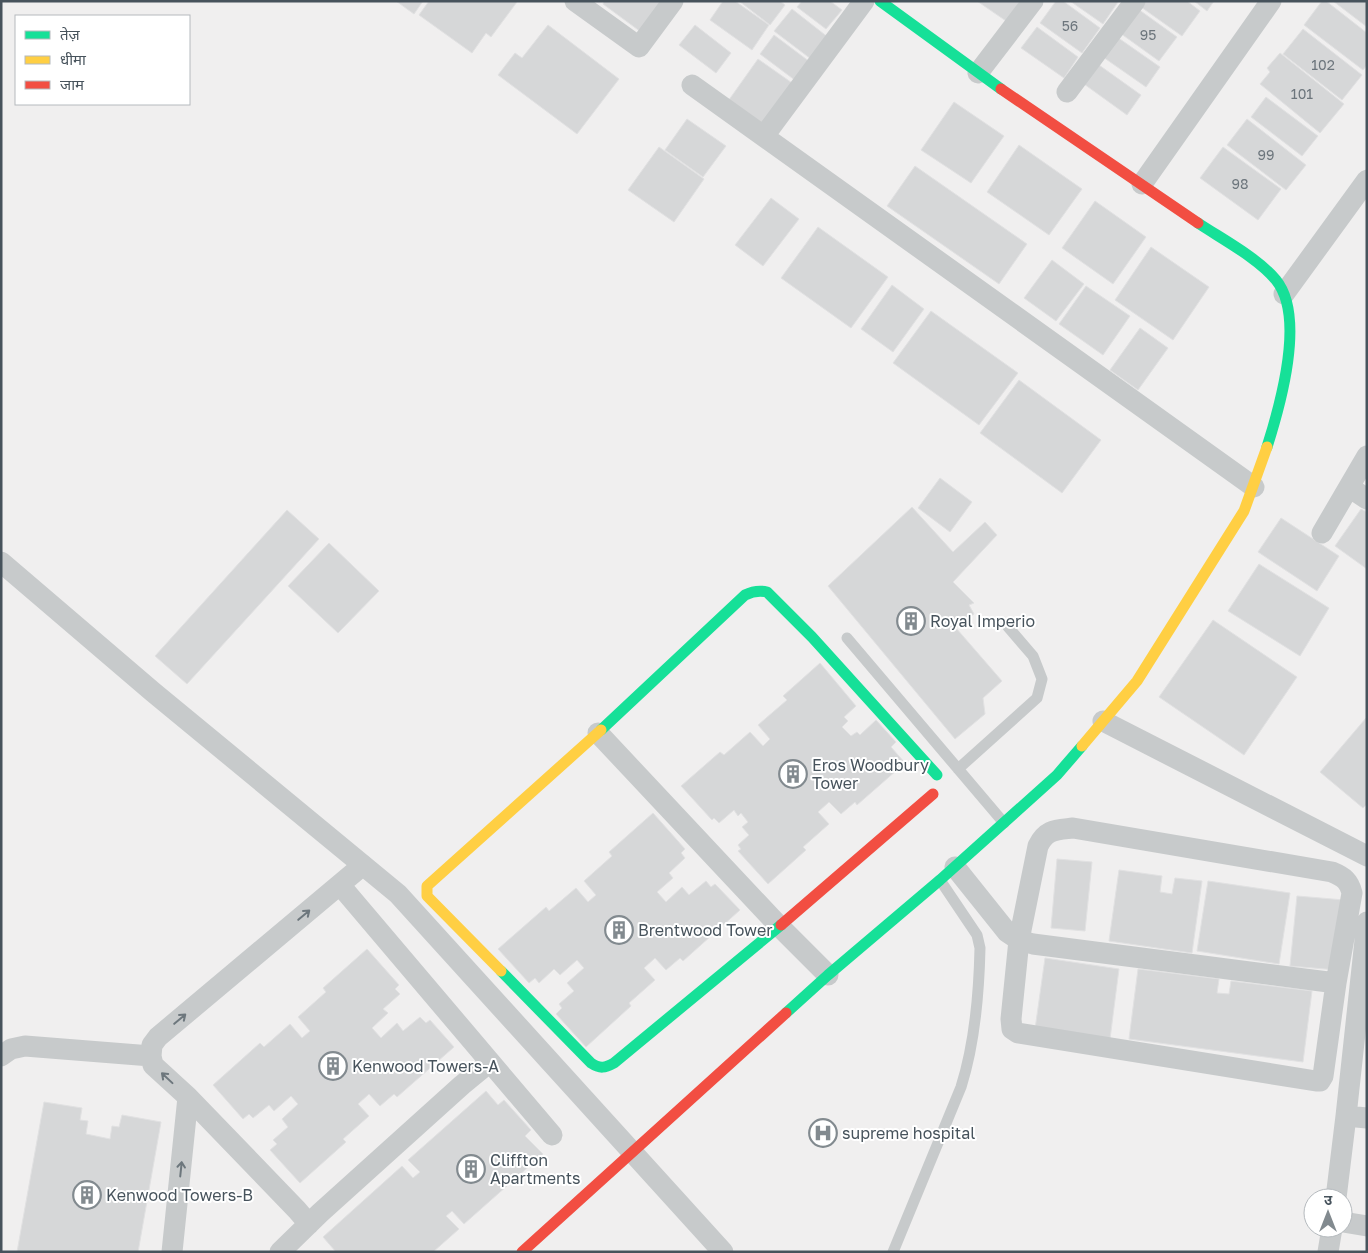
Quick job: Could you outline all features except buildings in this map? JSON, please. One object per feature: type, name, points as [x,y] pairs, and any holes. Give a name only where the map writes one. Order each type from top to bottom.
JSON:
[{"type":"street","points":[[574,1],[639,47],[673,1]]},
{"type":"street","points":[[764,136],[864,1]]},
{"type":"street","points":[[522,1252],[828,975],[948,874],[1057,775],[1137,681],[1244,511],[1254,487],[1279,405],[1288,357],[1289,317],[1284,294],[1276,280],[1262,266],[978,73],[880,1]]},
{"type":"street","points":[[978,73],[1033,1]]},
{"type":"street","points":[[1067,92],[1135,1]]},
{"type":"street","points":[[1142,184],[1271,1]]},
{"type":"street","points":[[692,85],[1254,487]]},
{"type":"street","points":[[1284,294],[1367,180]]},
{"type":"street","points":[[1322,534],[1367,456]]},
{"type":"street","points":[[1349,487],[1367,499]]},
{"type":"street","points":[[1,562],[160,698],[398,894],[723,1252]]},
{"type":"street","points":[[933,794],[779,926],[607,1067],[599,1068],[591,1062],[427,896],[427,886],[598,734],[745,595],[760,589],[767,592],[812,637],[937,775]]},
{"type":"street","points":[[1103,721],[1367,856]]},
{"type":"street","points":[[598,734],[779,926],[828,975]]},
{"type":"street","points":[[1073,828],[1332,872],[1343,877],[1350,885],[1352,894],[1336,983],[1323,1076],[1320,1081],[1316,1082],[1018,1033],[1012,1029],[1011,1019],[1019,940],[1038,846],[1043,837],[1053,830],[1073,828]]},
{"type":"street","points":[[309,1224],[188,1097],[154,1065],[151,1056],[152,1045],[158,1037],[363,865]]},
{"type":"street","points":[[948,874],[1007,932],[1019,940],[1043,945],[1336,983]]},
{"type":"street","points":[[340,885],[552,1135]]},
{"type":"street","points":[[1338,1188],[1356,1117],[1367,922]]},
{"type":"street","points":[[1,1056],[11,1049],[25,1046],[151,1056]]},
{"type":"street","points":[[280,1252],[462,1085],[490,1062]]},
{"type":"street","points":[[172,1252],[188,1097]]},
{"type":"street","points":[[1353,1224],[1367,1226]]},
{"type":"street","points":[[1328,1252],[1330,1238]]},
{"type":"lane","points":[[958,769],[1037,698],[1042,679],[1033,656],[1008,627]]},
{"type":"lane","points":[[847,638],[1004,823]]},
{"type":"lane","points":[[933,794],[939,782],[937,775]]},
{"type":"lane","points":[[893,1252],[961,1087],[967,1068],[972,1038],[980,948],[977,935],[948,874]]},
{"type":"traffic: fast","points":[[880,1],[1001,89]]},
{"type":"traffic: fast","points":[[1198,223],[1260,264],[1276,280],[1285,296],[1289,316],[1288,362],[1278,409],[1267,447]]},
{"type":"traffic: fast","points":[[601,730],[745,595],[756,591],[764,591],[812,637],[937,775]]},
{"type":"traffic: fast","points":[[786,1013],[940,880],[1057,775],[1082,746]]},
{"type":"traffic: fast","points":[[501,971],[591,1063],[605,1067],[614,1063],[781,925]]},
{"type":"traffic: slow","points":[[1082,746],[1137,681],[1244,511],[1267,447]]},
{"type":"traffic: slow","points":[[501,971],[427,896],[427,886],[601,730]]},
{"type":"traffic: jam","points":[[1001,89],[1198,223]]},
{"type":"traffic: jam","points":[[781,925],[933,794]]},
{"type":"traffic: jam","points":[[522,1252],[786,1013]]},
{"type":"place","name":"Royal Imperio","points":[[911,621]]},
{"type":"place","name":"Eros Woodbury Tower","points":[[793,774]]},
{"type":"place","name":"Brentwood Tower","points":[[619,930]]},
{"type":"place","name":"Kenwood Towers-A","points":[[333,1066]]},
{"type":"place","name":"supreme hospital","points":[[823,1133]]},
{"type":"place","name":"Cliffton Apartments","points":[[471,1169]]},
{"type":"place","name":"Kenwood Towers-B","points":[[87,1195]]}]
